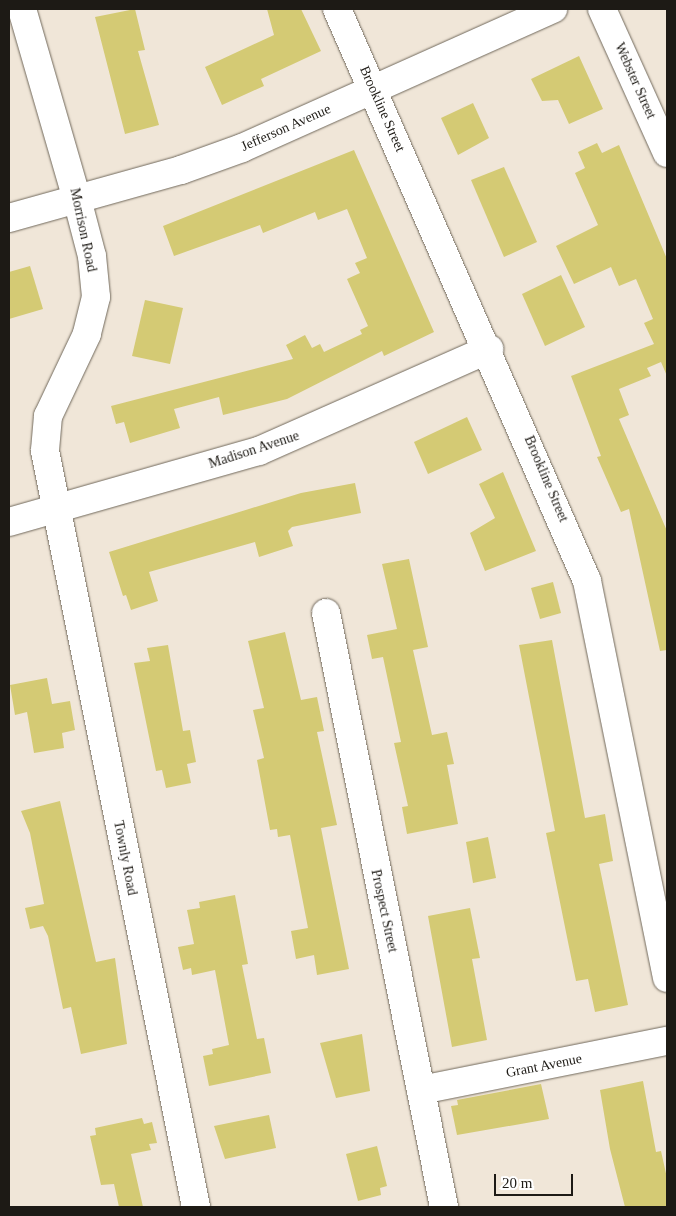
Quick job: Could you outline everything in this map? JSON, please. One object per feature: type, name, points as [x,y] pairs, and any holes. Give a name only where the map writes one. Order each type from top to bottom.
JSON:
[{"type":"street","name":"Morrison Road","points":[[22,9],[92,256],[96,297],[87,334],[48,416],[45,451],[54,508]]},
{"type":"street","name":"Brookline Street","points":[[338,9],[489,349],[587,581],[667,978]]},
{"type":"street","name":"Jefferson Avenue","points":[[9,218],[242,148],[552,9]]},
{"type":"street","name":"Webster Street","points":[[602,9],[667,153]]},
{"type":"street","name":"Madison Avenue","points":[[9,522],[276,444],[489,349]]},
{"type":"street","name":"Townly Road","points":[[54,508],[196,1207]]},
{"type":"street","name":"Prospect Street","points":[[326,613],[444,1207]]},
{"type":"street","name":"Grant Avenue","points":[[422,1090],[667,1041]]},
{"type":"building","points":[[135,9],[145,50],[138,51],[159,125],[125,134],[95,17]]},
{"type":"building","points":[[267,9],[301,9],[321,51],[261,79],[264,86],[222,105],[205,67],[274,35]]},
{"type":"building","points":[[579,56],[603,109],[569,124],[558,100],[542,101],[531,79]]},
{"type":"building","points":[[473,103],[489,138],[458,155],[441,118]]},
{"type":"building","points":[[597,143],[602,153],[619,145],[667,259],[667,376],[661,362],[647,368],[651,376],[619,389],[629,415],[619,419],[667,531],[667,650],[660,651],[629,509],[621,512],[597,457],[601,456],[571,376],[654,344],[644,323],[653,319],[636,279],[619,286],[611,267],[574,284],[556,246],[598,225],[575,173],[585,168],[578,152]]},
{"type":"building","points":[[354,150],[434,332],[384,356],[382,351],[287,399],[223,415],[219,397],[174,409],[180,428],[130,443],[124,422],[116,424],[111,406],[293,359],[286,345],[305,335],[312,348],[320,344],[324,352],[362,334],[360,330],[368,326],[347,279],[360,273],[355,263],[367,258],[347,209],[318,220],[315,212],[263,233],[260,225],[174,256],[163,226]]},
{"type":"building","points":[[504,167],[537,242],[504,257],[471,180]]},
{"type":"building","points":[[30,266],[43,309],[9,319],[9,272]]},
{"type":"building","points":[[561,275],[585,327],[545,346],[522,294]]},
{"type":"building","points":[[145,300],[183,308],[170,364],[132,356]]},
{"type":"building","points":[[467,417],[482,450],[428,474],[414,442]]},
{"type":"building","points":[[503,472],[536,551],[485,571],[470,533],[495,518],[479,484]]},
{"type":"building","points":[[355,483],[361,513],[292,527],[288,531],[293,546],[259,557],[255,542],[149,572],[158,601],[131,610],[126,595],[123,596],[109,552],[301,493]]},
{"type":"building","points":[[409,559],[428,647],[413,650],[432,735],[447,732],[454,764],[447,765],[458,824],[407,834],[402,807],[408,806],[394,743],[401,742],[383,657],[372,659],[367,635],[397,629],[382,564]]},
{"type":"building","points":[[553,582],[561,613],[540,619],[531,588]]},
{"type":"building","points":[[285,632],[301,700],[317,697],[324,731],[317,732],[337,825],[321,828],[349,969],[317,975],[314,955],[296,959],[291,931],[308,928],[290,835],[278,837],[277,829],[270,830],[257,760],[264,758],[253,710],[264,708],[248,641]]},
{"type":"building","points":[[552,640],[585,818],[605,814],[613,861],[599,864],[628,1005],[595,1012],[588,979],[576,981],[546,833],[555,831],[519,645]]},
{"type":"building","points":[[168,645],[183,731],[190,730],[196,762],[187,764],[191,783],[166,788],[162,770],[156,771],[134,663],[150,661],[147,648]]},
{"type":"building","points":[[47,678],[52,704],[70,701],[75,730],[62,733],[64,748],[34,753],[27,712],[15,715],[10,685]]},
{"type":"building","points":[[60,801],[96,962],[115,958],[127,1044],[81,1054],[71,1007],[63,1009],[48,936],[43,926],[30,929],[25,908],[44,904],[30,833],[21,811]]},
{"type":"building","points":[[488,837],[496,878],[473,883],[466,842]]},
{"type":"building","points":[[235,895],[248,964],[242,965],[257,1039],[264,1038],[271,1073],[209,1086],[203,1056],[213,1054],[212,1049],[229,1045],[215,970],[192,975],[191,968],[183,970],[178,947],[194,944],[187,910],[200,908],[199,902]]},
{"type":"building","points":[[470,908],[480,958],[472,959],[487,1040],[452,1047],[428,916]]},
{"type":"building","points":[[362,1034],[370,1091],[336,1098],[320,1043]]},
{"type":"building","points":[[643,1081],[656,1152],[661,1151],[667,1178],[667,1207],[625,1207],[610,1149],[600,1090]]},
{"type":"building","points":[[541,1084],[549,1119],[457,1135],[451,1106],[458,1105],[457,1100]]},
{"type":"building","points":[[269,1115],[276,1148],[225,1159],[214,1126]]},
{"type":"building","points":[[142,1118],[144,1124],[152,1122],[157,1143],[149,1144],[151,1150],[131,1154],[143,1207],[119,1207],[114,1184],[101,1185],[90,1136],[96,1135],[95,1128]]},
{"type":"building","points":[[377,1146],[387,1186],[380,1188],[381,1195],[358,1201],[346,1154]]}]
